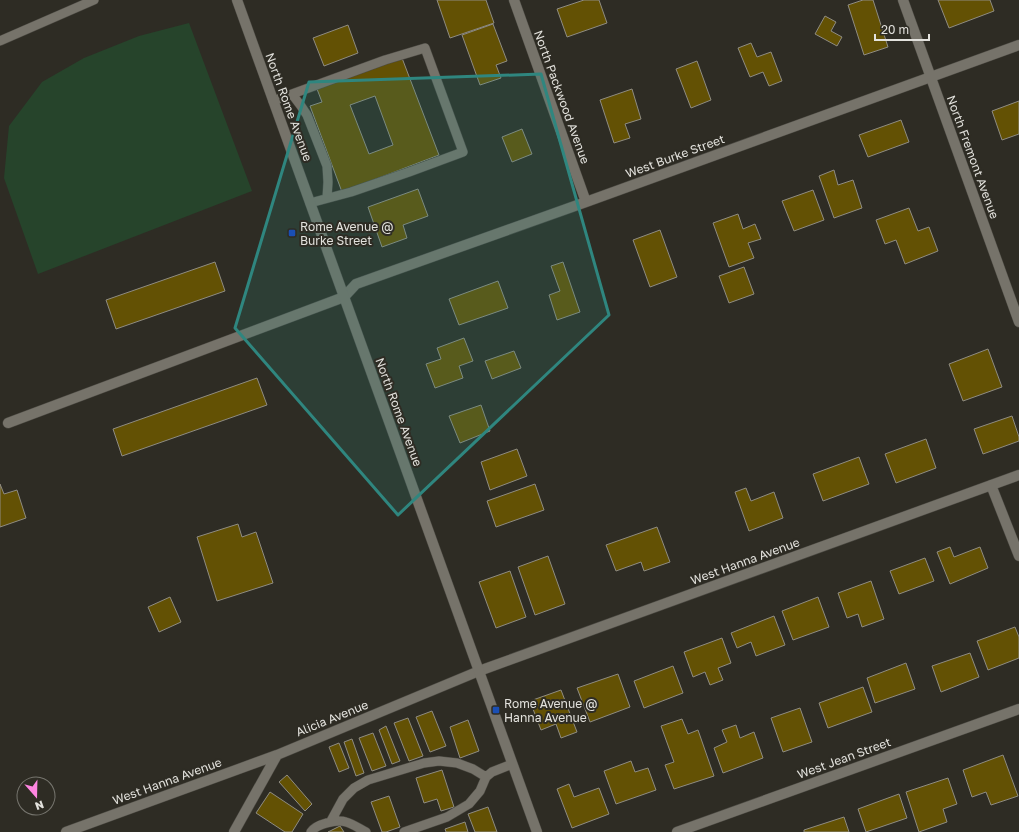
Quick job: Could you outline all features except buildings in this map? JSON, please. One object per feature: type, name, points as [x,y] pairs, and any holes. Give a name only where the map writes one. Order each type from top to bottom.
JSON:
[{"type":"street","name":"North Rome Avenue","points":[[237,0],[537,832]]},
{"type":"street","name":"North Packwood Avenue","points":[[514,0],[586,202]]},
{"type":"street","name":"North Fremont Avenue","points":[[903,0],[1019,322]]},
{"type":"street","name":"West Burke Street","points":[[344,297],[356,284],[931,78],[1019,45]]},
{"type":"street","points":[[8,423],[344,297]]},
{"type":"street","name":"West Hanna Avenue","points":[[479,671],[1019,475]]},
{"type":"street","points":[[992,485],[1019,556]]},
{"type":"street","name":"Alicia Avenue","points":[[277,755],[479,671]]},
{"type":"street","name":"West Jean Street","points":[[677,832],[1019,709]]},
{"type":"street","points":[[234,832],[277,755]]},
{"type":"street","name":"West Hanna Avenue","points":[[66,832],[277,755]]},
{"type":"lane","points":[[0,41],[94,0]]},
{"type":"lane","points":[[273,102],[385,60],[425,48],[463,152],[351,192],[310,203]]},
{"type":"lane","points":[[292,94],[307,115],[327,166],[327,198]]},
{"type":"lane","points":[[331,822],[342,799],[354,788],[368,780],[424,763],[439,761],[457,763],[473,769],[486,777]]},
{"type":"lane","points":[[404,832],[446,817],[469,804],[480,791],[486,777],[492,772],[512,764]]},
{"type":"lane","points":[[311,832],[313,829],[331,822],[345,821],[366,832]]},
{"type":"highlighted area","points":[[541,74],[609,315],[398,515],[235,328],[309,82]]},
{"type":"green space","points":[[189,23],[252,191],[38,274],[4,178],[9,126],[42,82],[84,58],[139,36]]},
{"type":"place","name":"Rome Avenue @ Burke Street","points":[[292,233]]},
{"type":"place","name":"Rome Avenue @ Hanna Avenue","points":[[496,710]]}]
